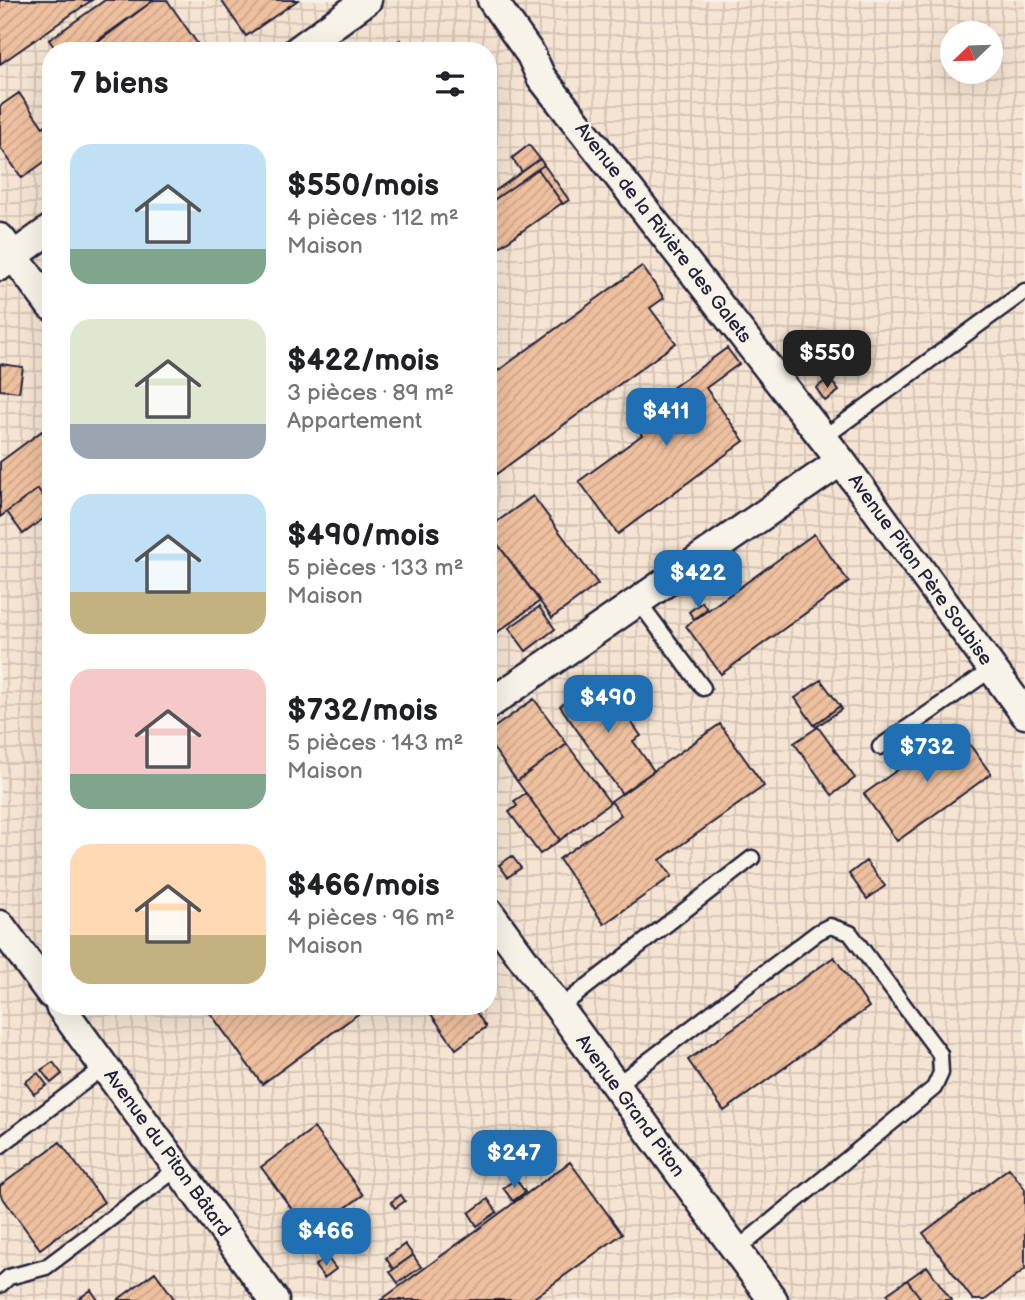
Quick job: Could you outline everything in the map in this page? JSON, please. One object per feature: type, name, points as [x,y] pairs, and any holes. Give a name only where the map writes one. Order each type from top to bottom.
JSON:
[{"type":"street","points":[[309,42],[367,0]]},
{"type":"street","name":"Avenue de la Rivière des Galets","points":[[492,0],[531,55],[541,77],[841,461]]},
{"type":"street","points":[[42,234],[5,253],[42,296]]},
{"type":"street","points":[[497,699],[841,461]]},
{"type":"street","name":"Avenue Piton Père Soubise","points":[[841,461],[1025,713]]},
{"type":"street","name":"Avenue Grand Piton","points":[[497,924],[773,1300]]},
{"type":"street","points":[[0,925],[42,982]]},
{"type":"street","name":"Avenue du Piton Bâtard","points":[[66,1015],[274,1300]]},
{"type":"lane","points":[[823,438],[1025,291]]},
{"type":"lane","points":[[638,601],[703,688]]},
{"type":"lane","points":[[880,747],[992,669]]},
{"type":"lane","points":[[558,1009],[752,858]]},
{"type":"lane","points":[[615,1086],[818,932],[830,926],[850,933],[940,1054],[941,1073],[934,1088],[736,1250]]},
{"type":"lane","points":[[0,1146],[104,1067]]},
{"type":"lane","points":[[0,1284],[9,1278],[46,1267],[178,1168]]},
{"type":"shaded area","points":[[0,0],[1025,0],[1025,1300],[0,1300]]},
{"type":"building","points":[[0,0],[92,0],[0,64]]},
{"type":"building","points":[[105,0],[154,0],[96,42],[49,40]]},
{"type":"building","points":[[154,0],[167,0],[196,42],[98,42]]},
{"type":"building","points":[[221,0],[298,0],[246,36]]},
{"type":"building","points":[[19,93],[42,126],[42,164],[22,178],[0,147],[0,106]]},
{"type":"building","points":[[529,145],[540,159],[522,172],[512,158]]},
{"type":"building","points":[[540,159],[544,165],[497,198],[497,190]]},
{"type":"building","points":[[544,165],[569,200],[563,204],[538,169]]},
{"type":"building","points":[[538,169],[562,203],[497,249],[497,198]]},
{"type":"building","points":[[642,266],[664,298],[650,308],[676,343],[497,473],[497,371]]},
{"type":"building","points":[[727,348],[739,364],[706,388],[744,441],[618,534],[579,481],[642,435],[630,419]]},
{"type":"building","points":[[0,364],[23,367],[19,392],[0,390]]},
{"type":"building","points":[[829,378],[839,391],[825,401],[816,388]]},
{"type":"building","points":[[42,431],[42,495],[38,489],[0,517],[0,462]]},
{"type":"building","points":[[38,489],[42,495],[42,520],[23,534],[7,512]]},
{"type":"building","points":[[533,496],[598,584],[552,618],[497,543],[497,522]]},
{"type":"building","points":[[814,534],[849,582],[721,674],[686,626]]},
{"type":"building","points":[[497,543],[540,601],[497,632]]},
{"type":"building","points":[[702,602],[707,609],[694,619],[689,612]]},
{"type":"building","points":[[539,607],[555,629],[526,651],[509,628]]},
{"type":"building","points":[[601,678],[641,736],[633,741],[654,771],[622,794],[560,706]]},
{"type":"building","points":[[821,680],[840,706],[814,725],[795,698]]},
{"type":"building","points":[[534,699],[567,744],[517,781],[497,753],[497,726]]},
{"type":"building","points":[[840,706],[842,709],[816,727],[814,725]]},
{"type":"building","points":[[720,724],[764,786],[660,860],[672,876],[604,924],[559,859],[621,815],[611,801]]},
{"type":"building","points":[[818,727],[855,778],[832,795],[794,743]]},
{"type":"building","points":[[957,727],[991,774],[897,841],[864,794]]},
{"type":"building","points":[[567,744],[610,803],[560,840],[517,781]]},
{"type":"building","points":[[526,793],[560,840],[540,854],[509,812],[517,806],[514,801]]},
{"type":"building","points":[[512,856],[521,868],[508,877],[499,865]]},
{"type":"building","points":[[866,861],[885,886],[867,899],[849,874]]},
{"type":"building","points":[[834,957],[869,1007],[724,1111],[688,1060]]},
{"type":"building","points":[[212,1015],[357,1015],[262,1084]]},
{"type":"building","points":[[432,1015],[478,1015],[486,1027],[456,1049]]},
{"type":"building","points":[[53,1062],[62,1074],[51,1083],[41,1070]]},
{"type":"building","points":[[38,1073],[47,1085],[34,1094],[25,1082]]},
{"type":"building","points":[[314,1128],[363,1195],[310,1234],[261,1167]]},
{"type":"building","points":[[60,1142],[104,1202],[40,1249],[0,1194],[0,1186]]},
{"type":"building","points":[[570,1162],[622,1234],[531,1300],[381,1300]]},
{"type":"building","points":[[1009,1168],[1025,1189],[1025,1269],[985,1300],[973,1300],[923,1233]]},
{"type":"building","points":[[516,1179],[525,1192],[513,1201],[503,1188]]},
{"type":"building","points":[[401,1195],[405,1201],[395,1208],[391,1202]]},
{"type":"building","points":[[488,1199],[497,1212],[477,1226],[469,1213]]},
{"type":"building","points":[[405,1244],[413,1255],[393,1269],[386,1258]]},
{"type":"building","points":[[413,1255],[421,1267],[398,1283],[390,1272]]},
{"type":"building","points":[[327,1257],[336,1269],[324,1278],[315,1266]]},
{"type":"building","points":[[927,1266],[951,1300],[922,1300],[907,1280]]},
{"type":"building","points":[[155,1272],[175,1300],[118,1300],[120,1298]]},
{"type":"building","points":[[907,1280],[922,1300],[892,1300],[887,1294]]},
{"type":"building","points":[[91,1290],[98,1300],[77,1300]]}]
